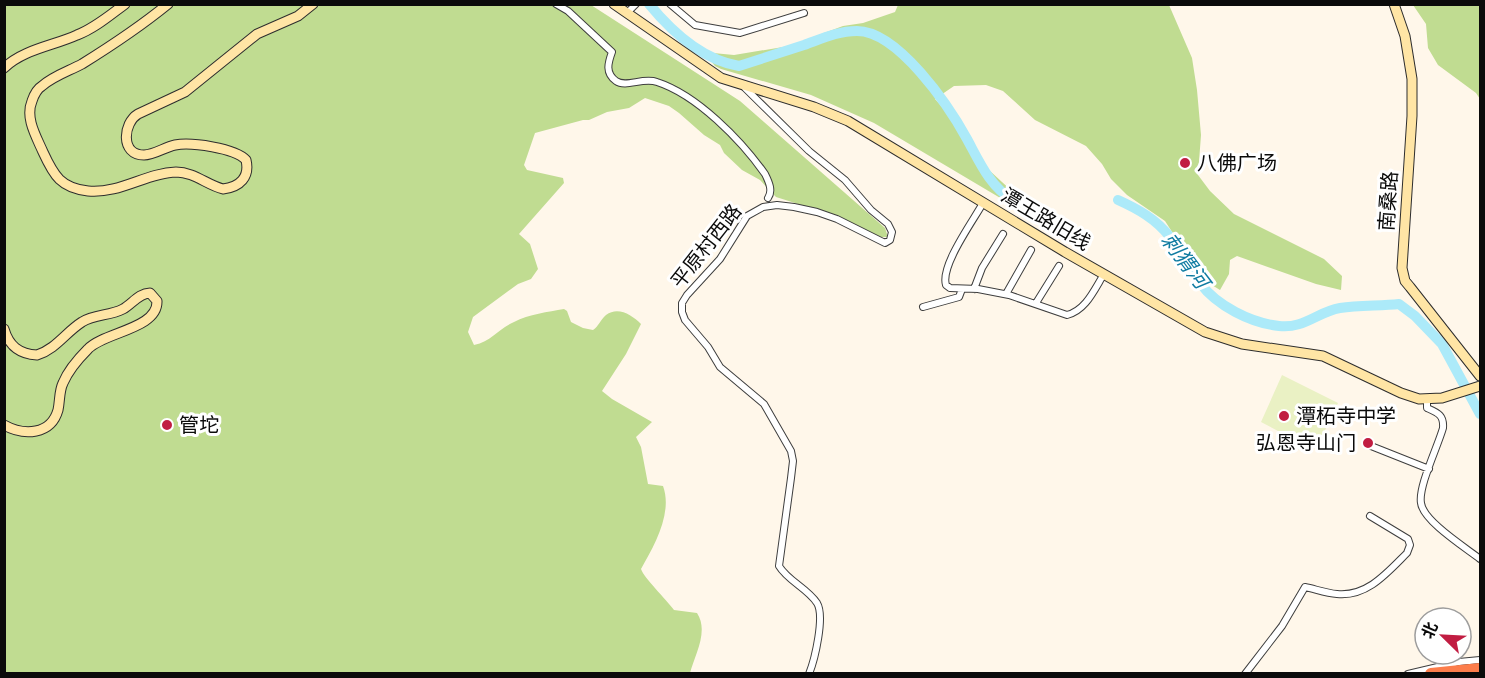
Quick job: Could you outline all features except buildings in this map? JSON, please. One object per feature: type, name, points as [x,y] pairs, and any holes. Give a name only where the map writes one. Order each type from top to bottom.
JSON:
[{"type":"highway","points":[[1431,674],[1480,669]]},
{"type":"main road","points":[[4,68],[26,53],[81,34],[125,4]]},
{"type":"main road","points":[[168,4],[94,56],[46,82],[33,97],[30,109],[31,124],[48,164],[63,183],[81,190],[103,191],[123,188],[166,173],[177,172],[189,174],[223,189],[239,184],[248,168],[246,160],[239,154],[228,150],[183,144],[148,154],[140,154],[128,146],[125,136],[127,126],[132,117],[185,92],[257,34],[298,16],[313,4]]},
{"type":"main road","name":"潭王路旧线","points":[[614,4],[710,72],[745,87],[834,114],[1193,326],[1218,337],[1253,346],[1323,356],[1401,393],[1427,400],[1451,396],[1480,386]]},
{"type":"main road","name":"南桑路","points":[[1394,4],[1405,36],[1412,79],[1412,116],[1402,268],[1405,281],[1480,376]]},
{"type":"main road","points":[[4,329],[10,342],[18,350],[37,355],[49,350],[88,318],[116,312],[143,294],[150,293],[157,302],[156,310],[151,317],[98,341],[86,351],[63,382],[58,409],[48,426],[40,431],[27,432],[4,425]]},
{"type":"street","points":[[556,4],[568,11],[612,52],[608,65],[609,73],[616,81],[624,84],[641,80],[656,81],[709,111],[765,174],[770,183],[768,198]]},
{"type":"street","points":[[627,14],[636,4]]},
{"type":"street","points":[[670,4],[695,25],[740,33],[804,13]]},
{"type":"street","name":"平原村西路","points":[[745,87],[809,152],[845,180],[871,210],[888,224],[892,232],[890,240],[885,243],[837,219],[817,212],[777,205],[764,207],[747,216],[720,260],[682,303],[685,320],[720,367],[764,404],[791,451],[793,464],[779,566],[783,574],[816,602],[820,610],[816,651],[809,674]]},
{"type":"street","points":[[983,203],[947,267],[944,279],[950,288],[1006,294],[1067,315],[1077,313],[1087,302],[1104,274]]},
{"type":"street","points":[[974,289],[982,268],[1003,234]]},
{"type":"street","points":[[1006,294],[1031,250]]},
{"type":"street","points":[[1036,303],[1059,266]]},
{"type":"street","points":[[923,307],[959,297],[962,289]]},
{"type":"street","points":[[1427,400],[1427,408],[1439,413],[1444,419],[1421,493],[1420,505],[1424,513],[1447,534],[1480,559]]},
{"type":"street","points":[[1371,446],[1430,469]]},
{"type":"street","points":[[1245,674],[1282,626],[1305,587],[1336,594],[1350,594],[1366,590],[1407,553],[1410,545],[1408,539],[1370,516]]},
{"type":"street","points":[[1408,674],[1447,664],[1480,660]]},
{"type":"green space","points":[[4,5],[591,5],[740,101],[885,228],[888,237],[881,237],[814,209],[776,197],[760,180],[742,170],[724,153],[720,145],[704,135],[679,113],[669,106],[645,98],[629,108],[535,133],[524,165],[527,170],[563,178],[564,183],[519,234],[530,244],[538,269],[531,279],[518,284],[473,317],[468,332],[474,345],[486,341],[520,319],[564,309],[571,322],[593,330],[606,315],[615,311],[629,315],[641,324],[626,354],[602,391],[652,422],[636,437],[641,447],[648,484],[663,486],[666,507],[661,529],[641,569],[674,610],[697,613],[702,627],[700,643],[690,673],[5,673]]},
{"type":"green space","points":[[898,5],[1169,5],[1192,58],[1201,135],[1198,175],[1210,191],[1234,214],[1324,259],[1342,276],[1341,290],[1316,284],[1237,256],[1230,260],[1229,274],[1220,290],[1207,282],[1165,221],[1127,195],[1111,179],[1102,164],[1086,146],[1035,120],[1003,91],[986,85],[954,86],[935,99],[952,118],[964,142],[978,160],[1014,193],[1022,211],[874,123],[811,95],[721,69],[710,60],[713,53],[734,55],[789,46],[843,26],[863,23],[895,12]]},
{"type":"green space","points":[[1413,5],[1480,5],[1480,99],[1476,93],[1438,65],[1428,48],[1426,24]]},
{"type":"green space","points":[[1282,375],[1338,403],[1319,443],[1309,439],[1306,446],[1261,422]]},
{"type":"waterway","name":"刺猬河","points":[[649,4],[689,43],[713,58],[739,66],[836,34],[850,31],[873,34],[889,43],[921,73],[948,108],[992,181],[1013,200]]},
{"type":"waterway","name":"刺猬河","points":[[1118,200],[1133,207],[1159,225],[1178,248],[1207,291],[1225,306],[1246,317],[1268,324],[1288,326],[1303,323],[1340,308],[1399,304],[1415,316],[1442,344],[1480,414]]},
{"type":"place","name":"八佛广场","points":[[1185,163]]},
{"type":"place","name":"潭柘寺中学","points":[[1284,416]]},
{"type":"place","name":"管坨","points":[[167,425]]},
{"type":"place","name":"弘恩寺山门","points":[[1368,443]]}]
